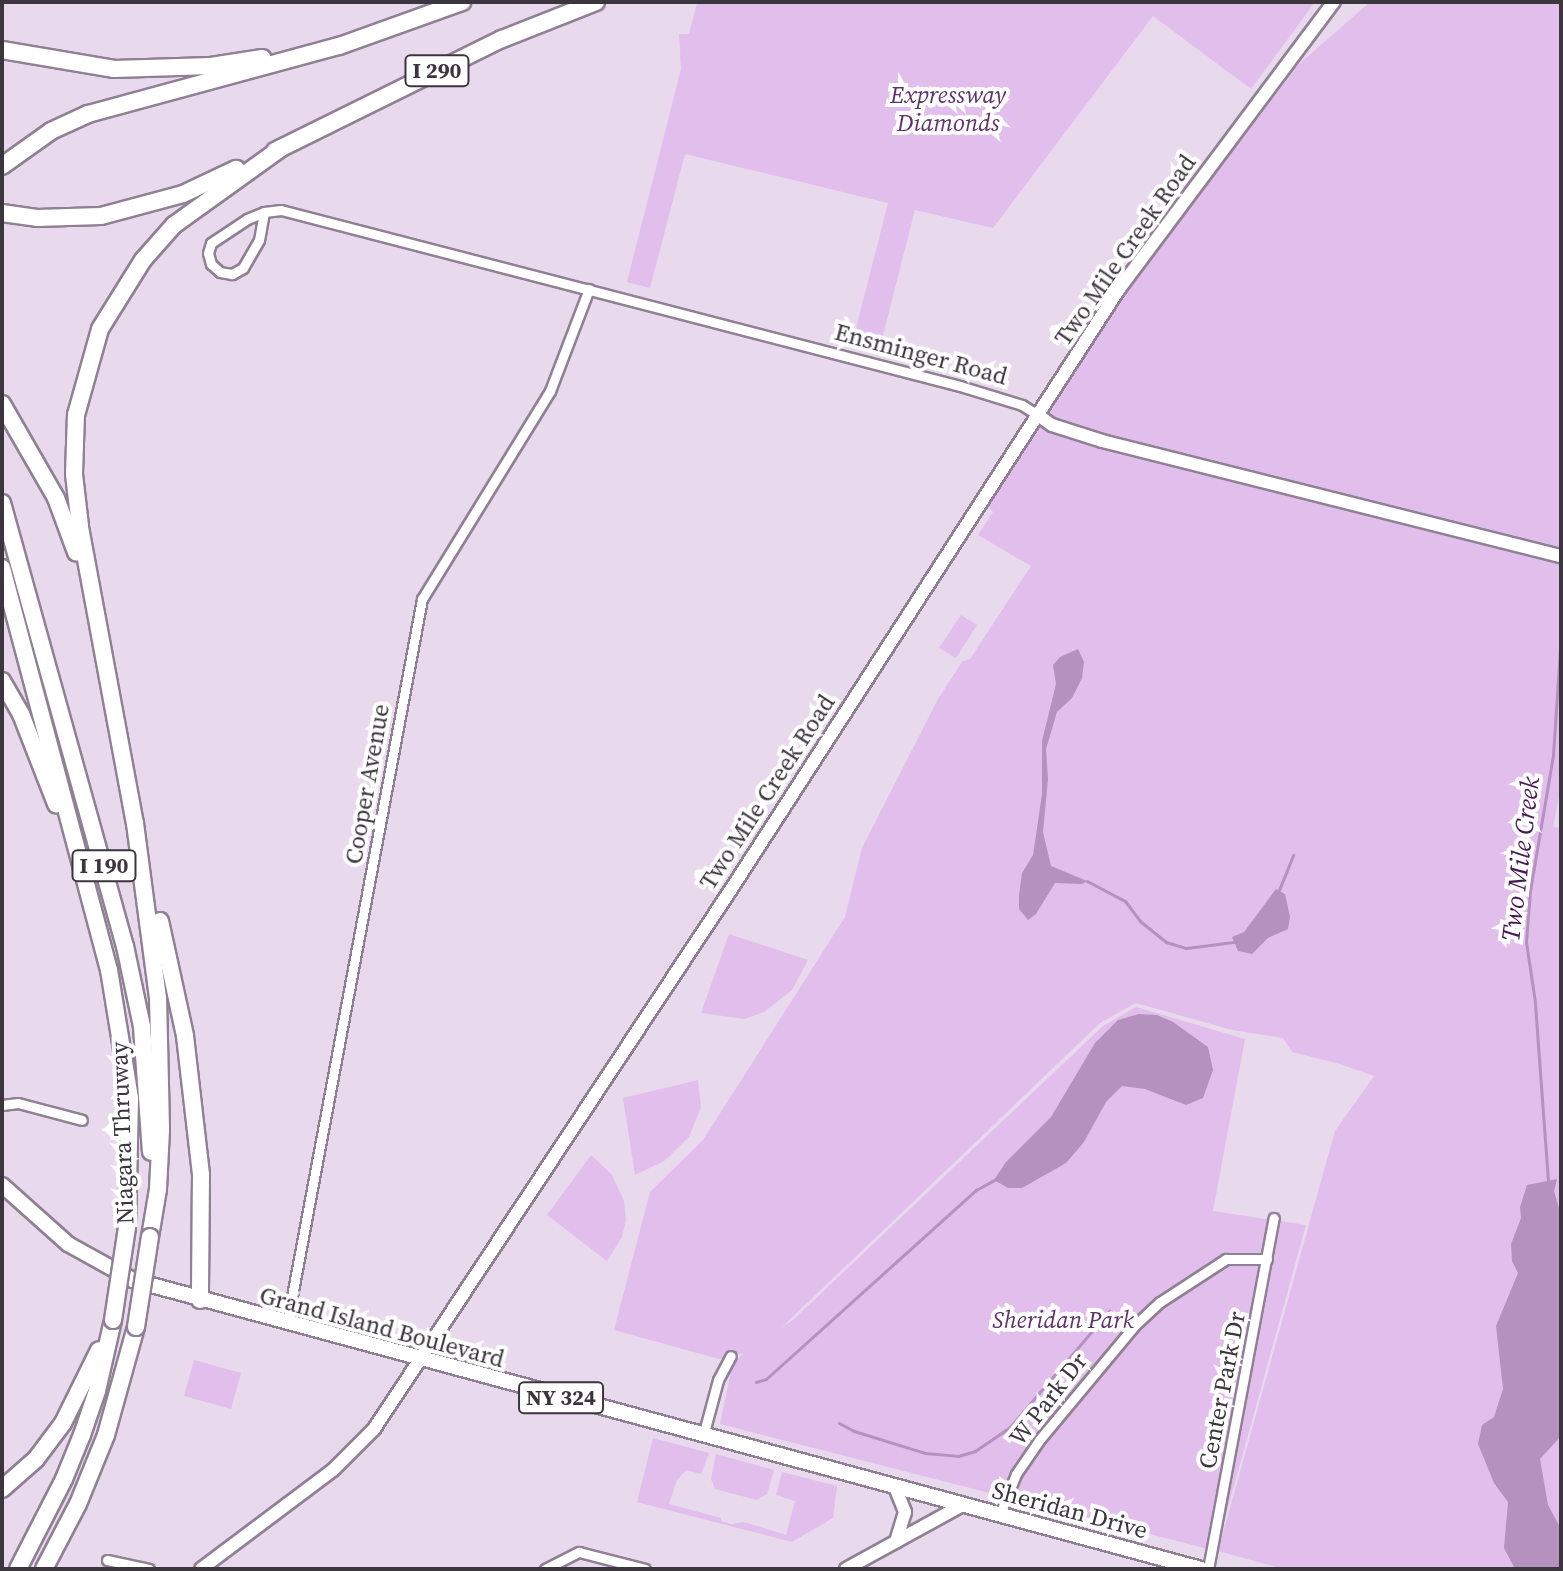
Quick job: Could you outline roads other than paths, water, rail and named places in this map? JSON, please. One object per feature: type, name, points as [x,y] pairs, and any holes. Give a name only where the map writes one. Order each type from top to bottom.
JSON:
[{"type":"highway","name":"I 290","points":[[293,59],[462,2]]},
{"type":"highway","name":"I 290","points":[[281,148],[502,39],[596,2]]},
{"type":"highway","points":[[2,50],[114,69],[211,66],[273,57],[293,59]]},
{"type":"highway","points":[[2,166],[51,131],[88,114],[293,59]]},
{"type":"highway","points":[[2,213],[73,218],[134,209],[183,194],[281,148]]},
{"type":"highway","points":[[150,1237],[158,1189],[161,1059],[152,936],[135,824],[92,603],[74,474],[76,415],[100,329],[120,292],[174,225],[281,148]]},
{"type":"highway","points":[[2,404],[56,498],[92,603]]},
{"type":"highway","name":"Niagara Thruway","points":[[2,503],[125,946],[142,1027],[149,1083],[150,1237],[136,1327],[106,1435],[78,1504],[44,1569]]},
{"type":"highway","name":"Niagara Thruway","points":[[2,568],[109,970],[130,1098],[127,1227],[113,1320],[97,1391],[64,1479],[18,1569]]},
{"type":"highway","points":[[2,681],[38,754],[90,901]]},
{"type":"highway","points":[[135,824],[147,862],[185,1036],[201,1175],[200,1300]]},
{"type":"highway","points":[[2,1489],[36,1459],[63,1423],[113,1320]]},
{"type":"main road","name":"Grand Island Boulevard","points":[[2,1185],[40,1223],[88,1258],[133,1280],[419,1360],[964,1504]]},
{"type":"main road","name":"Sheridan Drive","points":[[964,1504],[1201,1569]]},
{"type":"street","name":"Two Mile Creek Road","points":[[201,1569],[364,1443],[730,891],[1119,289],[1334,2]]},
{"type":"street","name":"Ensminger Road","points":[[264,212],[281,210],[960,386],[1022,405],[1052,425],[1102,441],[1561,556]]},
{"type":"street","points":[[264,212],[259,240],[243,268],[232,274],[220,272],[211,264],[208,253],[211,243],[264,212]]},
{"type":"street","name":"Cooper Avenue","points":[[287,1323],[376,848],[406,669],[422,599],[550,391],[589,289]]},
{"type":"street","points":[[2,1105],[18,1103],[82,1120]]},
{"type":"street","name":"Center Park Dr","points":[[1208,1569],[1274,1218]]},
{"type":"street","name":"W Park Dr","points":[[1000,1514],[1016,1474],[1040,1439],[1134,1326],[1160,1302],[1226,1259],[1267,1259]]},
{"type":"street","points":[[703,1436],[718,1380],[731,1356]]},
{"type":"street","points":[[895,1487],[905,1512],[896,1542]]},
{"type":"street","name":"Sheridan Drive","points":[[846,1569],[964,1504]]},
{"type":"street","points":[[545,1569],[579,1552],[645,1569]]},
{"type":"street","points":[[107,1560],[149,1569]]},
{"type":"waterway","name":"Two Mile Creek","points":[[1548,1181],[1535,1002],[1526,942],[1530,891],[1553,755],[1561,636]]},
{"type":"waterway","points":[[1279,890],[1293,855]]},
{"type":"waterway","points":[[1087,881],[1125,901],[1140,921],[1166,942],[1186,948],[1234,942]]},
{"type":"waterway","points":[[756,1382],[766,1379],[976,1190],[994,1180]]},
{"type":"waterway","points":[[839,1423],[854,1431],[925,1453],[958,1456],[975,1451],[1010,1427],[1109,1311]]},
{"type":"park label","name":"Expressway Diamonds","points":[[948,109]]},
{"type":"park label","name":"Sheridan Park","points":[[1063,1320]]}]
